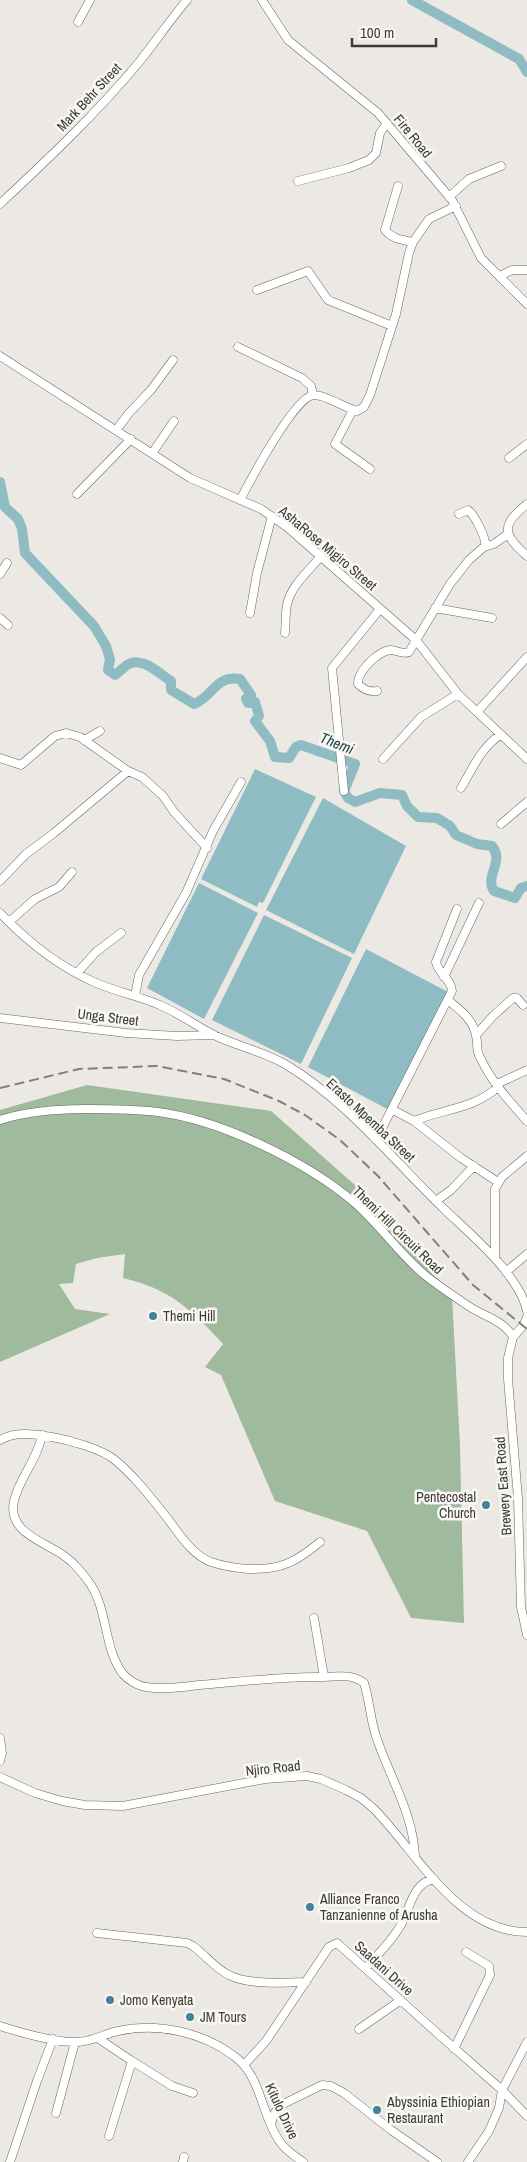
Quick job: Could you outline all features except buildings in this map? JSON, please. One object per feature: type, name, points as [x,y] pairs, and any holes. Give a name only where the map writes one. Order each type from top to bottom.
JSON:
[{"type":"street","points":[[78,22],[90,0]]},
{"type":"street","name":"Mark Behr Street","points":[[0,204],[54,152],[116,87],[140,60],[187,0]]},
{"type":"street","name":"Fire Road","points":[[262,0],[288,40],[387,123],[450,197],[477,253],[527,304]]},
{"type":"street","points":[[298,181],[349,168],[369,160],[376,153],[380,134],[387,123]]},
{"type":"street","points":[[450,197],[469,179],[501,166]]},
{"type":"street","points":[[398,186],[385,230],[390,235],[399,239],[413,242]]},
{"type":"street","points":[[313,395],[353,410],[361,411],[367,402],[392,326],[413,242],[428,219],[456,206]]},
{"type":"street","points":[[500,276],[512,270],[527,270]]},
{"type":"street","points":[[257,290],[308,271],[328,300],[392,326]]},
{"type":"street","points":[[238,347],[302,378],[311,386],[313,395]]},
{"type":"street","name":"AshaRose Migiro Street","points":[[0,356],[153,452],[190,478],[272,516],[321,556],[416,640],[458,694],[527,759]]},
{"type":"street","points":[[117,429],[151,390],[173,360]]},
{"type":"street","points":[[240,500],[252,475],[278,434],[301,404],[313,395]]},
{"type":"street","points":[[353,410],[335,444],[370,469]]},
{"type":"street","points":[[153,452],[174,420]]},
{"type":"street","points":[[77,494],[132,440]]},
{"type":"street","points":[[509,458],[527,444]]},
{"type":"street","points":[[527,504],[510,519],[507,527],[508,534],[513,543],[527,556]]},
{"type":"street","points":[[459,514],[468,510],[473,513],[486,540],[484,547]]},
{"type":"street","points":[[250,613],[257,573],[272,516]]},
{"type":"street","points":[[377,690],[366,690],[358,684],[358,678],[364,670],[373,660],[387,651],[392,650],[403,654],[409,652],[460,570],[484,547],[494,544],[508,534]]},
{"type":"street","points":[[285,633],[286,606],[289,596],[321,556]]},
{"type":"street","points":[[0,574],[7,563]]},
{"type":"street","points":[[435,608],[492,618]]},
{"type":"street","points":[[344,791],[332,668],[380,609]]},
{"type":"street","points":[[0,618],[8,625]]},
{"type":"street","points":[[477,712],[527,657]]},
{"type":"street","points":[[383,759],[421,717],[458,694]]},
{"type":"street","points":[[84,740],[100,731]]},
{"type":"street","points":[[0,758],[21,765],[61,733],[74,735],[128,771],[142,777],[164,796],[174,812],[207,848]]},
{"type":"street","points":[[462,788],[481,751],[500,734]]},
{"type":"street","points":[[0,881],[26,854],[54,834],[128,771]]},
{"type":"street","points":[[135,996],[140,975],[167,924],[177,910],[207,848],[213,831],[241,782]]},
{"type":"street","points":[[500,824],[527,802]]},
{"type":"street","points":[[0,926],[35,899],[59,887],[72,872]]},
{"type":"street","points":[[444,977],[479,903]]},
{"type":"street","points":[[376,1140],[448,1000],[452,988],[437,970],[436,962],[458,909]]},
{"type":"street","name":"Erasto Mpemba Street","points":[[0,913],[46,952],[77,973],[94,982],[135,996],[178,1014],[214,1035],[267,1055],[286,1065],[344,1109],[495,1258],[522,1297],[527,1311]]},
{"type":"street","points":[[77,973],[96,952],[121,933]]},
{"type":"street","points":[[476,1035],[513,998],[517,998],[524,1005]]},
{"type":"street","points":[[448,1000],[466,1016],[476,1035],[478,1054],[498,1086],[527,1121]]},
{"type":"street","name":"Unga Street","points":[[0,1018],[126,1033],[183,1036],[214,1035]]},
{"type":"street","points":[[414,1121],[486,1098],[498,1086],[527,1070]]},
{"type":"street","name":"Themi Hill Circuit Road","points":[[0,1120],[50,1109],[118,1109],[160,1112],[211,1125],[245,1137],[274,1151],[336,1188],[375,1223],[413,1266],[452,1295],[497,1321],[508,1330],[512,1337]]},
{"type":"street","points":[[393,1110],[414,1121],[498,1182]]},
{"type":"street","points":[[495,1258],[494,1198],[498,1182],[527,1156]]},
{"type":"street","points":[[436,1201],[452,1190],[474,1166]]},
{"type":"street","points":[[506,1272],[527,1254]]},
{"type":"street","points":[[512,1337],[523,1326],[527,1317]]},
{"type":"street","name":"Brewery East Road","points":[[512,1337],[508,1358],[508,1379],[518,1498],[521,1607],[527,1635]]},
{"type":"street","points":[[0,1440],[24,1433],[42,1435],[63,1439],[113,1459],[139,1484],[188,1544],[210,1562],[227,1566],[269,1569],[288,1565],[320,1542]]},
{"type":"street","points":[[42,1435],[34,1462],[18,1488],[12,1511],[16,1522],[29,1536],[62,1554],[86,1578],[93,1589],[111,1650],[123,1674],[133,1683],[145,1687],[173,1687],[346,1676],[358,1678],[364,1683],[368,1708],[377,1740],[410,1821],[414,1835],[415,1856]]},
{"type":"street","points":[[314,1618],[324,1677]]},
{"type":"street","points":[[0,1738],[2,1753],[0,1761]]},
{"type":"street","name":"Njiro Road","points":[[0,1777],[35,1793],[62,1801],[85,1805],[123,1806],[265,1779],[307,1776],[321,1779],[361,1798],[388,1823],[434,1879],[460,1906],[484,1922],[507,1930],[527,1932]]},
{"type":"street","points":[[366,1968],[400,1927],[419,1888],[426,1881],[434,1879]]},
{"type":"street","points":[[97,1933],[187,1943],[224,1972],[238,1978],[282,1983],[306,1982]]},
{"type":"street","name":"Saadani Drive","points":[[244,2065],[266,2041],[330,1947],[337,1943],[502,2090],[527,2116]]},
{"type":"street","points":[[454,2049],[490,1975],[488,1966],[466,1952]]},
{"type":"street","points":[[359,2029],[401,2000]]},
{"type":"street","points":[[0,2026],[53,2039],[76,2042],[99,2039],[119,2031],[155,2027],[172,2029],[187,2032],[213,2044],[234,2055],[244,2065]]},
{"type":"street","points":[[10,2162],[53,2039]]},
{"type":"street","points":[[99,2039],[172,2086],[193,2093]]},
{"type":"street","points":[[56,2113],[76,2042]]},
{"type":"street","points":[[468,2162],[482,2143],[496,2117],[502,2090],[527,2042]]},
{"type":"street","points":[[109,2136],[132,2061]]},
{"type":"street","name":"Kitulo Drive","points":[[244,2065],[253,2079],[261,2101],[284,2147],[303,2162]]},
{"type":"street","points":[[272,2125],[274,2114],[280,2106],[322,2086],[331,2086],[344,2093],[391,2130],[437,2162]]},
{"type":"street","points":[[261,2101],[280,2106]]},
{"type":"green space","points":[[87,1085],[271,1111],[381,1208],[452,1296],[460,1446],[464,1623],[411,1618],[367,1531],[275,1501],[221,1375],[205,1367],[223,1344],[190,1311],[167,1294],[123,1278],[125,1254],[97,1258],[76,1264],[73,1283],[59,1284],[75,1309],[110,1314],[0,1362],[0,1110]]},
{"type":"water","points":[[255,769],[316,797],[263,903],[259,902],[257,907],[201,879]]},
{"type":"water","points":[[323,798],[406,846],[354,954],[266,910]]},
{"type":"water","points":[[199,883],[258,913],[204,1019],[147,988]]},
{"type":"water","points":[[264,915],[352,958],[301,1064],[212,1020]]},
{"type":"water","points":[[366,949],[448,992],[389,1110],[308,1067]]},
{"type":"waterway","points":[[412,0],[519,59],[527,72]]},
{"type":"waterway","name":"Themi","points":[[0,482],[5,507],[18,519],[22,529],[25,553],[94,626],[106,646],[110,659],[108,670],[115,675],[132,663],[144,664],[171,681],[171,690],[194,704],[206,697],[219,683],[225,680],[240,679],[251,695],[246,699],[248,703],[255,702],[259,716],[255,721],[270,741],[275,757],[289,758],[296,747],[301,745],[355,764],[344,791],[348,798],[355,802],[380,793],[402,795],[407,806],[418,817],[437,818],[450,826],[456,835],[477,844],[492,846],[496,858],[491,880],[494,891],[515,898],[521,888],[527,886]]},
{"type":"railway","points":[[0,1088],[79,1069],[157,1066],[224,1079],[279,1101],[305,1115],[340,1140],[378,1176],[473,1285],[527,1329]]},
{"type":"place","name":"Themi Hill","points":[[153,1316]]},
{"type":"place","name":"Pentecostal Church","points":[[486,1505]]},
{"type":"place","name":"Alliance Franco Tanzanienne of Arusha","points":[[310,1907]]},
{"type":"place","name":"Jomo Kenyata","points":[[110,2000]]},
{"type":"place","name":"JM Tours","points":[[190,2017]]},
{"type":"place","name":"Abyssinia Ethiopian Restaurant","points":[[377,2110]]}]
